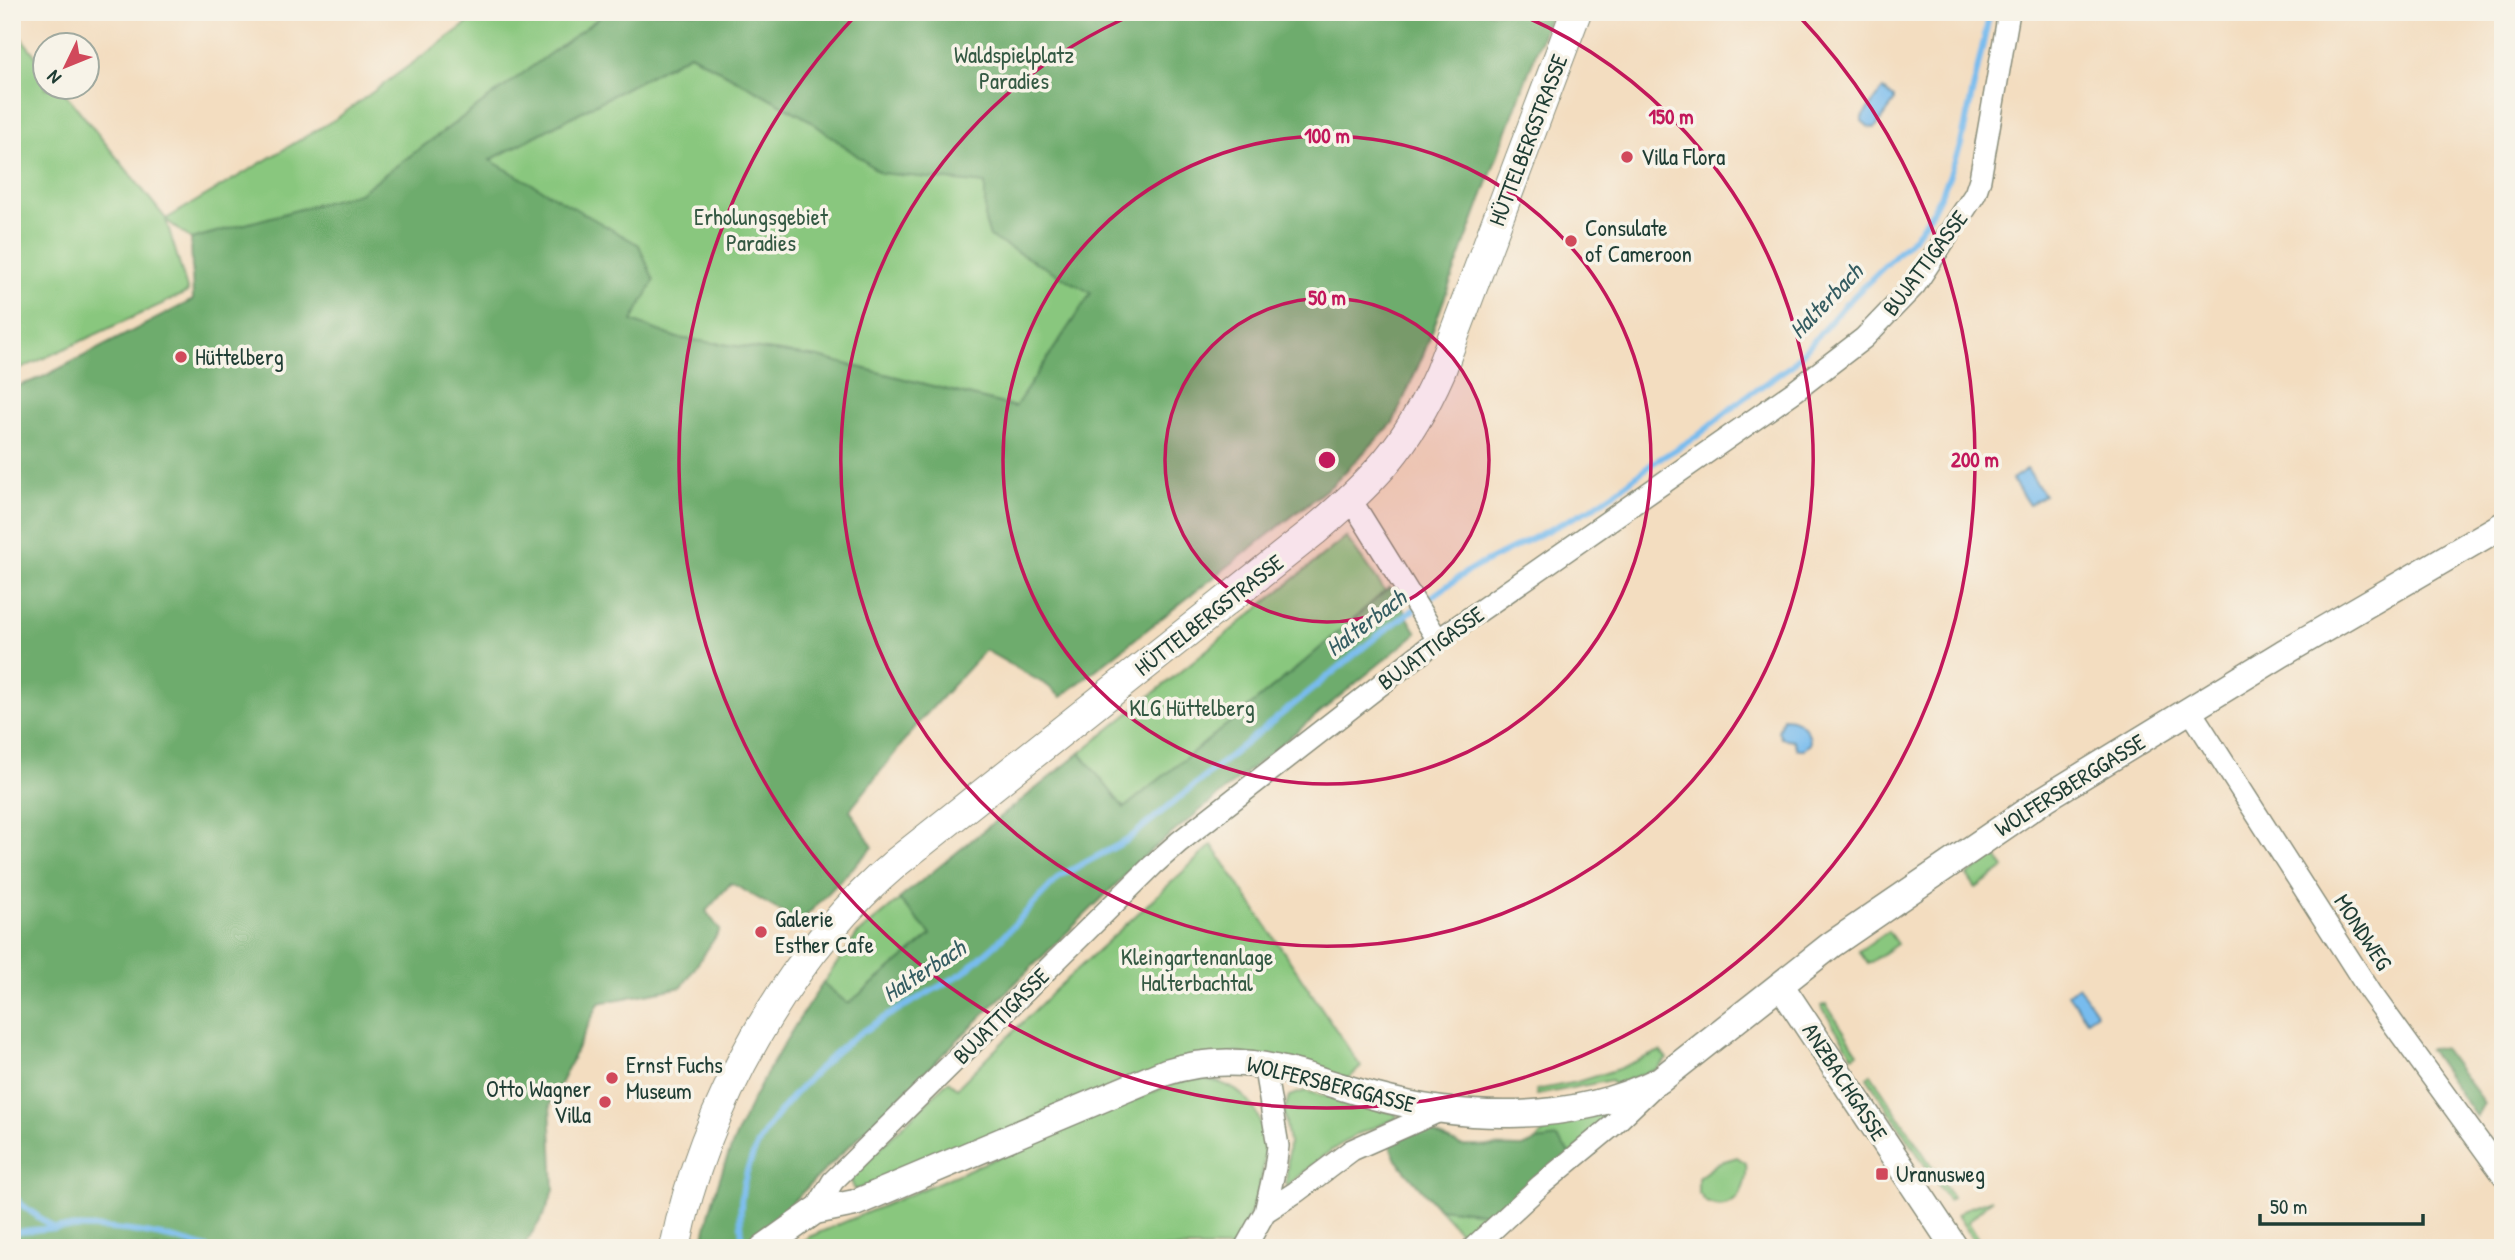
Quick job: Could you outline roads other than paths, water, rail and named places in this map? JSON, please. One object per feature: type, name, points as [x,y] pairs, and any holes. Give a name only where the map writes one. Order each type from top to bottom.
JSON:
[{"type":"main road","name":"HÜTTELBERGSTRASSE","points":[[676,1248],[697,1164],[732,1082],[779,1000],[829,929],[848,907],[897,862],[1351,500],[1397,451],[1430,393],[1576,12]]},
{"type":"street","name":"BUJATTIGASSE","points":[[767,1244],[815,1212],[833,1181],[1153,865],[1198,827],[1438,640],[1795,391],[1873,330],[1921,277],[1975,194],[1980,179],[2009,12]]},
{"type":"street","points":[[1351,500],[1438,640]]},
{"type":"street","name":"WOLFERSBERGGASSE","points":[[1473,1248],[1541,1185],[1611,1127],[1660,1080],[1831,945],[1994,832],[2096,766],[2503,525]]},
{"type":"street","name":"MONDWEG","points":[[2190,710],[2371,993],[2503,1175]]},
{"type":"street","name":"ANZBACHGASSE","points":[[1781,986],[1955,1248]]},
{"type":"street","name":"WOLFERSBERGGASSE","points":[[815,1212],[855,1203],[1166,1072],[1205,1062],[1228,1061],[1264,1065],[1374,1096],[1442,1110],[1490,1114],[1547,1111],[1620,1097],[1660,1080]]},
{"type":"street","points":[[1245,1248],[1265,1212],[1278,1146],[1264,1065]]},
{"type":"street","points":[[1265,1212],[1352,1150],[1442,1110]]},
{"type":"water","points":[[1883,89],[1894,98],[1894,102],[1875,128],[1869,127],[1862,121],[1862,117]]},
{"type":"water","points":[[2027,469],[2044,495],[2029,505],[2012,479]]},
{"type":"water","points":[[1783,718],[1803,725],[1810,744],[1804,749],[1797,749],[1793,740],[1781,738],[1778,731]]},
{"type":"water","points":[[2078,986],[2097,1013],[2087,1020],[2068,994]]},
{"type":"waterway","name":"Halterbach","points":[[744,1248],[741,1199],[745,1176],[753,1155],[763,1136],[791,1098],[838,1050],[886,1017],[963,973],[997,943],[1060,876],[1126,841],[1381,633],[1468,571],[1590,509],[1653,463],[1696,437],[1744,398],[1792,365],[1844,306],[1916,235],[1933,210],[1961,144],[1990,12]]},
{"type":"waterway","points":[[12,1194],[22,1205],[55,1229]]},
{"type":"waterway","points":[[12,1233],[61,1228],[111,1229],[159,1236],[207,1248]]},
{"type":"place","name":"Villa Flora","points":[[1627,157]]},
{"type":"place","name":"Consulate of Cameroon","points":[[1571,241]]},
{"type":"place","name":"Hüttelberg","points":[[181,357]]},
{"type":"place","name":"Galerie Esther Cafe","points":[[761,932]]},
{"type":"place","name":"Ernst Fuchs Museum","points":[[612,1078]]},
{"type":"place","name":"Otto Wagner Villa","points":[[605,1102]]},
{"type":"place","name":"Uranusweg","points":[[1882,1174]]},
{"type":"park label","name":"Waldspielplatz Paradies","points":[[1014,68]]},
{"type":"park label","name":"Erholungsgebiet Paradies","points":[[761,230]]},
{"type":"park label","name":"KLG Hüttelberg","points":[[1192,708]]},
{"type":"park label","name":"Kleingartenanlage Halterbachtal","points":[[1197,970]]}]
